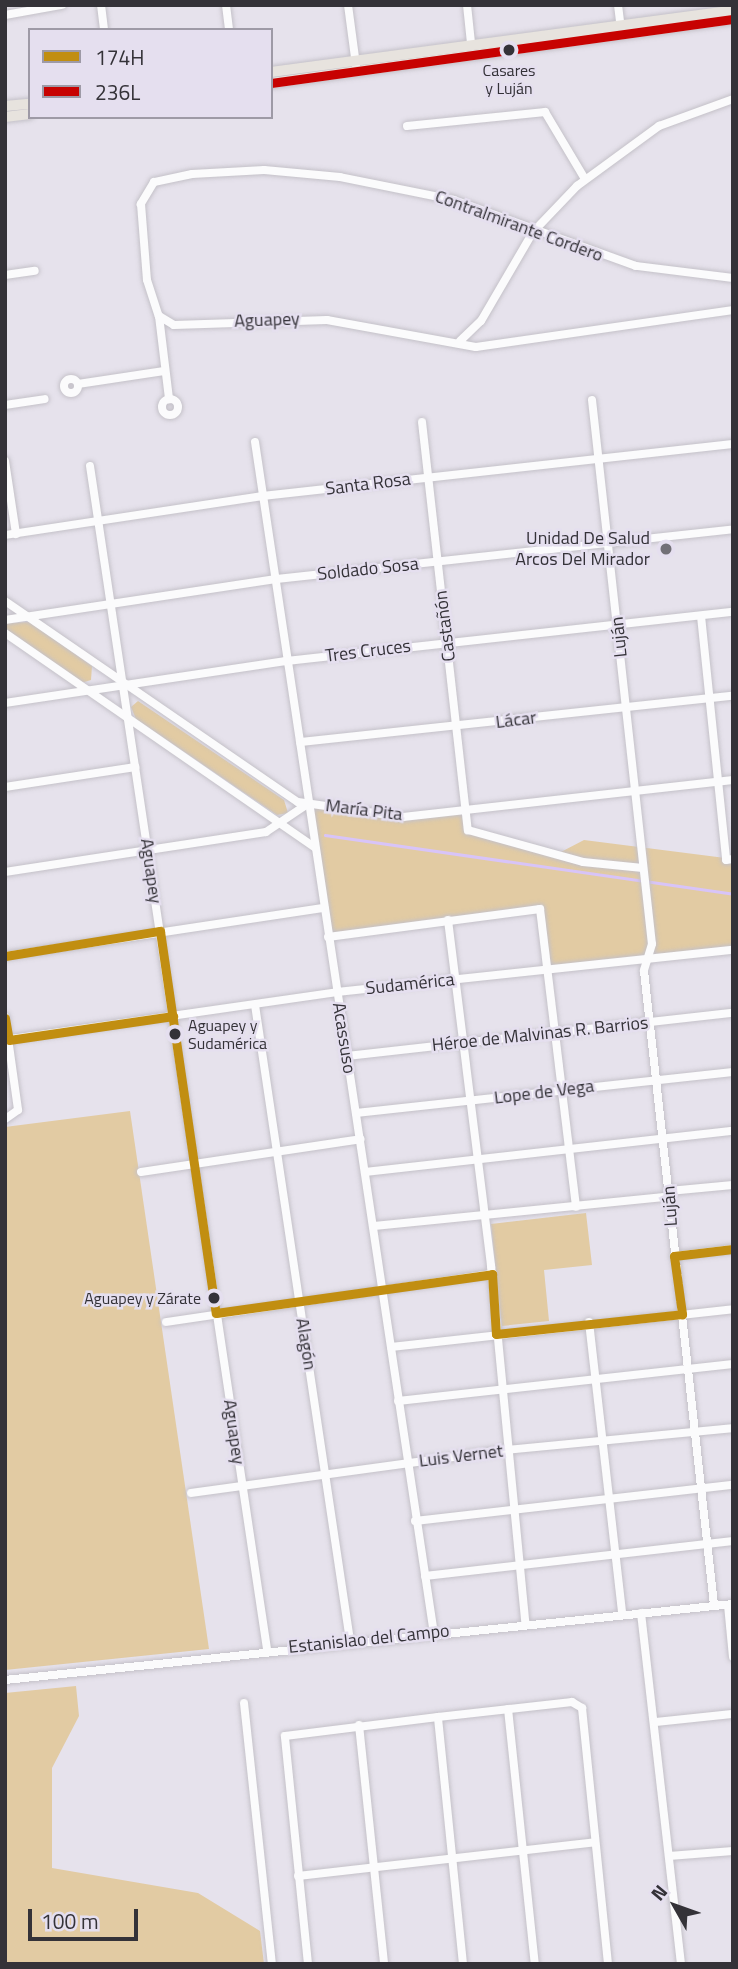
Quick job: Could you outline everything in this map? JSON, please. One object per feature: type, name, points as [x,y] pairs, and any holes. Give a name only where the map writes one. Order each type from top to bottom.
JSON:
[{"type":"main road","points":[[273,72],[356,66],[621,30],[733,10]]},
{"type":"main road","points":[[273,83],[471,44],[733,19]]},
{"type":"main road","points":[[5,106],[28,104]]},
{"type":"main road","points":[[5,117],[28,114]]},
{"type":"street","points":[[5,15],[62,5]]},
{"type":"street","points":[[101,5],[104,28]]},
{"type":"street","points":[[226,5],[229,28]]},
{"type":"street","points":[[348,5],[356,66]]},
{"type":"street","points":[[467,5],[471,44]]},
{"type":"street","points":[[618,5],[621,30]]},
{"type":"street","points":[[460,341],[481,321],[533,232],[585,178],[679,115],[733,99]]},
{"type":"street","points":[[407,126],[545,112],[585,178]]},
{"type":"street","name":"Contralmirante Cordero","points":[[159,316],[144,256],[144,193],[154,182],[192,174],[292,171],[454,200],[533,232],[636,265],[733,278]]},
{"type":"street","points":[[5,275],[35,271]]},
{"type":"street","name":"Aguapey","points":[[159,316],[174,325],[327,320],[460,341],[475,347],[733,310]]},
{"type":"street","points":[[159,316],[169,400]]},
{"type":"street","points":[[78,384],[164,371]]},
{"type":"street","points":[[5,405],[45,399]]},
{"type":"street","name":"Luján","points":[[592,400],[644,871],[650,1022],[714,1605]]},
{"type":"street","name":"Castañón","points":[[422,422],[468,830],[644,871]]},
{"type":"street","name":"Acassuso","points":[[255,442],[314,847],[374,1226],[415,1521],[434,1633]]},
{"type":"street","name":"Santa Rosa","points":[[5,536],[262,496],[733,444]]},
{"type":"street","points":[[5,461],[16,534]]},
{"type":"street","name":"Aguapey","points":[[90,466],[267,1649]]},
{"type":"street","name":"Soldado Sosa","points":[[5,620],[276,579],[733,529]]},
{"type":"street","points":[[5,601],[293,801],[309,803]]},
{"type":"street","name":"Tres Cruces","points":[[5,703],[286,661],[733,612]]},
{"type":"street","points":[[701,616],[729,860]]},
{"type":"street","points":[[5,633],[314,847]]},
{"type":"street","name":"Lácar","points":[[300,742],[733,696]]},
{"type":"street","points":[[5,787],[135,767]]},
{"type":"street","name":"María Pita","points":[[5,872],[266,832],[309,803],[395,817],[733,780]]},
{"type":"street","points":[[5,956],[324,908]]},
{"type":"street","points":[[328,937],[537,908],[542,912],[558,1032],[576,1207]]},
{"type":"street","points":[[447,920],[492,1274],[506,1450],[525,1622]]},
{"type":"street","name":"Sudamérica","points":[[7,1040],[337,992],[733,950]]},
{"type":"street","name":"Alagón","points":[[255,1005],[350,1641]]},
{"type":"street","name":"Héroe de Malvinas R. Barrios","points":[[347,1056],[733,1013]]},
{"type":"street","points":[[5,1017],[16,1116],[5,1119]]},
{"type":"street","name":"Lope de Vega","points":[[356,1113],[733,1072]]},
{"type":"street","points":[[365,1172],[733,1131]]},
{"type":"street","points":[[141,1172],[360,1139]]},
{"type":"street","points":[[374,1226],[576,1207],[733,1185]]},
{"type":"street","points":[[674,1256],[733,1249]]},
{"type":"street","points":[[166,1322],[382,1287],[492,1274]]},
{"type":"street","points":[[391,1347],[589,1322],[733,1309]]},
{"type":"street","points":[[589,1322],[622,1613]]},
{"type":"street","points":[[398,1401],[733,1364]]},
{"type":"street","name":"Luis Vernet","points":[[191,1493],[506,1450],[733,1428]]},
{"type":"street","points":[[415,1521],[733,1485]]},
{"type":"street","points":[[425,1576],[733,1541]]},
{"type":"street","points":[[730,1605],[733,1657]]},
{"type":"street","name":"Estanislao del Campo","points":[[5,1680],[525,1622],[730,1605]]},
{"type":"street","points":[[641,1613],[681,1964]]},
{"type":"street","points":[[244,1703],[272,1964]]},
{"type":"street","points":[[307,1964],[285,1736],[508,1709],[580,1705],[608,1964]]},
{"type":"street","points":[[508,1709],[536,1964]]},
{"type":"street","points":[[655,1722],[733,1714]]},
{"type":"street","points":[[438,1717],[463,1964]]},
{"type":"street","points":[[359,1725],[384,1964]]},
{"type":"street","points":[[298,1876],[595,1842]]},
{"type":"street","points":[[669,1856],[733,1851]]},
{"type":"shaded area","points":[[30,622],[92,666],[91,680],[81,683],[6,629],[7,623]]},
{"type":"shaded area","points":[[138,701],[284,800],[288,813],[277,815],[136,719],[131,707]]},
{"type":"shaded area","points":[[309,803],[395,817],[467,808],[468,830],[559,853],[584,840],[733,859],[733,950],[548,969],[542,912],[328,937]]},
{"type":"shaded area","points":[[130,1111],[209,1649],[5,1670],[5,1127]]},
{"type":"shaded area","points":[[586,1213],[592,1265],[544,1270],[549,1321],[502,1326],[491,1224]]},
{"type":"shaded area","points":[[76,1686],[79,1716],[52,1768],[52,1868],[198,1893],[260,1931],[264,1964],[5,1964],[5,1693]]},
{"type":"waterway","points":[[325,835],[733,894]]},
{"type":"transit line","name":"236L","points":[[273,83],[733,19]]},
{"type":"transit line","name":"174H","points":[[5,956],[160,931],[216,1313]]},
{"type":"transit line","name":"174H","points":[[5,1018],[9,1040],[173,1016]]},
{"type":"transit line","name":"174H","points":[[674,1256],[733,1249]]},
{"type":"transit line","name":"174H","points":[[674,1256],[682,1314]]},
{"type":"transit line","name":"174H","points":[[492,1274],[496,1334]]},
{"type":"transit line","name":"174H","points":[[216,1313],[492,1274]]},
{"type":"transit line","name":"174H","points":[[496,1334],[682,1314]]},
{"type":"place","name":"Casares y Luján","points":[[509,50]]},
{"type":"place","name":"Unidad De Salud Arcos Del Mirador","points":[[666,549]]},
{"type":"place","name":"Aguapey y Sudamérica","points":[[175,1034]]},
{"type":"place","name":"Aguapey y Zárate","points":[[214,1298]]}]
